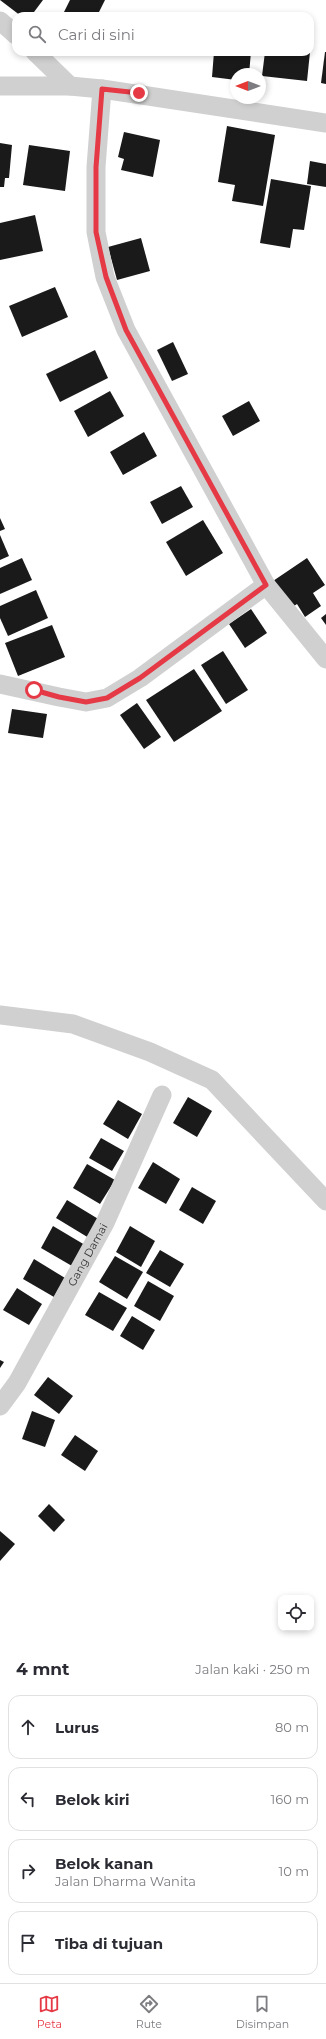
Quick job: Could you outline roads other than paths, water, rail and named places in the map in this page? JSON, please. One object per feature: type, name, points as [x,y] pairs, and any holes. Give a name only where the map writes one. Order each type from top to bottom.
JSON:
[{"type":"street","points":[[0,22],[12,32]]},
{"type":"street","points":[[39,56],[70,86]]},
{"type":"street","points":[[0,86],[70,86],[102,89],[326,123]]},
{"type":"street","points":[[102,89],[96,167],[96,232],[106,277],[126,330],[266,585],[326,659]]},
{"type":"street","points":[[1,683],[86,702],[107,698],[140,678],[266,585]]},
{"type":"street","points":[[0,1014],[73,1024],[150,1052],[212,1080],[326,1201]]},
{"type":"street","name":"Gang Damai","points":[[0,1406],[17,1383],[105,1223],[162,1095]]}]
